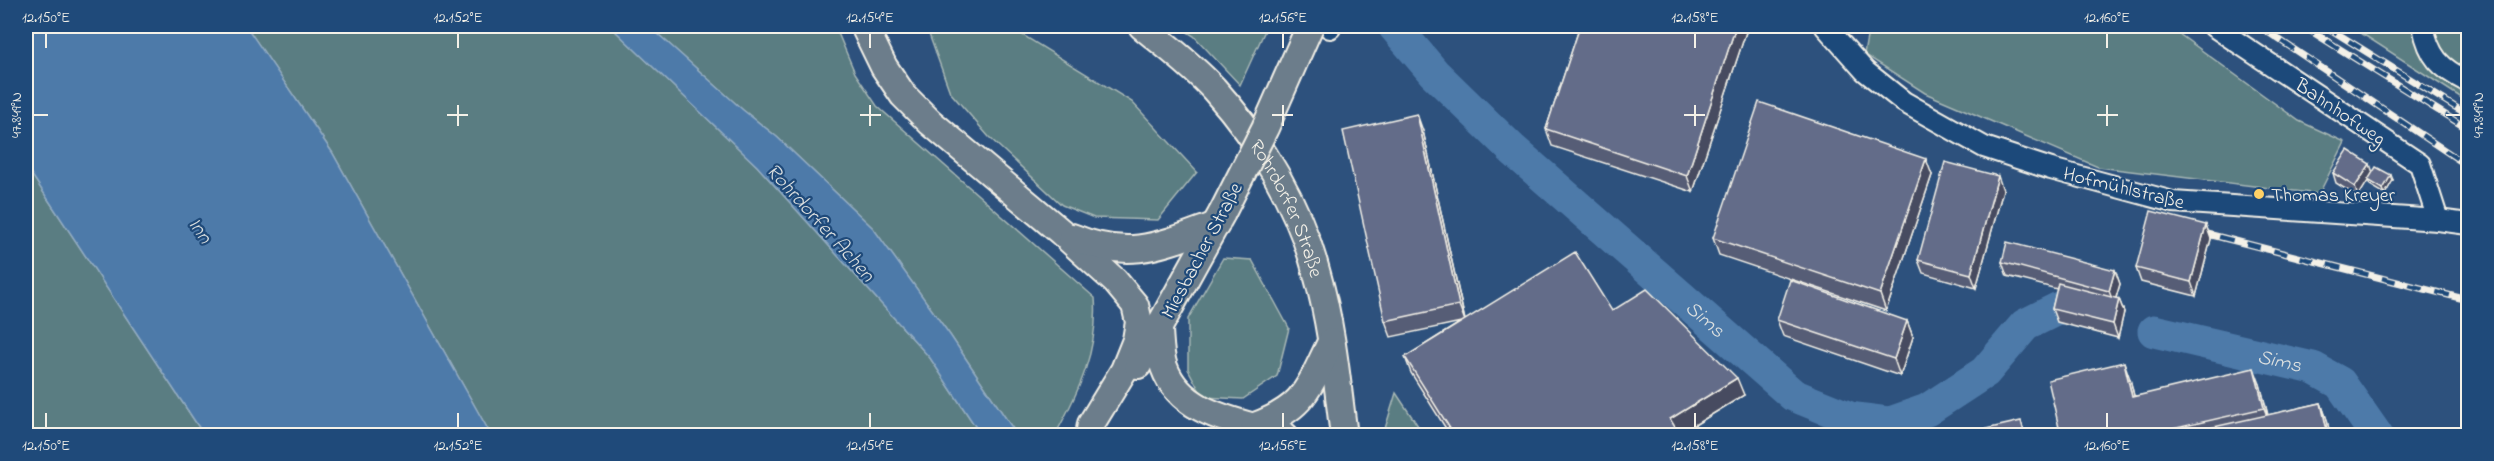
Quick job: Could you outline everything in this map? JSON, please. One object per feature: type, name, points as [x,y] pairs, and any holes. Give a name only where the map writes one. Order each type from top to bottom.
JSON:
[{"type":"main road","name":"Rohrdorfer Straße","points":[[1142,26],[1213,88],[1241,122],[1268,161],[1306,238],[1318,276],[1331,342],[1344,435]]},
{"type":"main road","name":"Miesbacher Straße","points":[[1095,435],[1159,330],[1265,128],[1322,26]]},
{"type":"main road","points":[[872,32],[884,67],[903,95],[923,115],[1061,232],[1129,296],[1135,305],[1139,322],[1136,340],[1124,370],[1091,424],[1089,435]]},
{"type":"main road","points":[[1061,232],[1098,247],[1129,250],[1149,248],[1219,219]]},
{"type":"main road","points":[[1159,330],[1164,369],[1188,401],[1234,422],[1284,435]]},
{"type":"main road","points":[[1255,426],[1290,410],[1303,397],[1331,342]]},
{"type":"street","name":"Hofmühlstraße","points":[[1825,26],[1864,71],[1904,102],[1984,147],[2051,169],[2173,202],[2469,224]]},
{"type":"street","name":"Bahnhofweg","points":[[2213,26],[2420,164],[2438,220]]},
{"type":"street","points":[[2423,26],[2427,46],[2446,71],[2469,82]]},
{"type":"green space","points":[[246,26],[610,26],[757,166],[930,358],[981,435],[491,435],[332,152]]},
{"type":"green space","points":[[649,26],[835,26],[855,73],[877,106],[1095,298],[1094,334],[1086,369],[1055,435],[1017,435],[950,335],[873,228],[777,137],[743,110]]},
{"type":"green space","points":[[926,26],[1008,26],[1132,102],[1197,172],[1158,220],[1094,218],[1062,205],[989,137],[950,92]]},
{"type":"green space","points":[[1178,26],[1267,26],[1240,85],[1194,36]]},
{"type":"green space","points":[[1869,26],[2168,26],[2299,121],[2345,142],[2319,194],[2098,167],[1925,93],[1864,54]]},
{"type":"green space","points":[[2350,26],[2468,26],[2468,102]]},
{"type":"green space","points":[[26,166],[204,435],[26,435]]},
{"type":"green space","points":[[1223,258],[1252,260],[1289,328],[1277,376],[1243,399],[1203,397],[1188,369],[1188,319]]},
{"type":"green space","points":[[1396,393],[1424,435],[1383,435]]},
{"type":"water","name":"Inn","points":[[26,26],[246,26],[332,152],[491,435],[204,435],[26,166]]},
{"type":"water","name":"Rohrdorfer Achen","points":[[610,26],[649,26],[743,110],[777,137],[873,228],[950,335],[1017,435],[981,435],[930,358],[757,166]]},
{"type":"building","points":[[1580,26],[1736,26],[1687,176],[1546,129]]},
{"type":"building","points":[[1759,102],[1926,159],[1880,294],[1713,238]]},
{"type":"building","points":[[1417,114],[1459,305],[1385,321],[1343,131]]},
{"type":"building","points":[[2348,150],[2370,164],[2355,187],[2333,173]]},
{"type":"building","points":[[1945,162],[1998,176],[1971,274],[1918,260]]},
{"type":"building","points":[[2376,167],[2391,175],[2383,189],[2368,180]]},
{"type":"building","points":[[2151,211],[2206,225],[2191,282],[2136,268]]},
{"type":"building","points":[[2007,242],[2115,270],[2109,291],[2002,262]]},
{"type":"building","points":[[1575,252],[1612,311],[1647,289],[1737,378],[1670,419],[1680,435],[1454,435],[1405,357]]},
{"type":"building","points":[[1790,280],[1907,321],[1894,359],[1777,320]]},
{"type":"building","points":[[2058,283],[2119,299],[2113,324],[2052,309]]},
{"type":"building","points":[[2124,362],[2132,397],[2254,368],[2264,408],[2146,435],[2047,435],[2060,432],[2048,380]]},
{"type":"building","points":[[2321,403],[2328,435],[2178,435]]},
{"type":"building","points":[[2021,421],[2025,435],[1960,435]]},
{"type":"waterway","name":"Sims","points":[[1394,26],[1434,73],[1513,150],[1793,395],[1850,418],[1890,423],[1927,410],[1985,372],[2025,325],[2059,308]]},
{"type":"waterway","name":"Sims","points":[[2154,331],[2313,368],[2340,383],[2377,436]]},
{"type":"railway","points":[[2259,26],[2468,166]]},
{"type":"railway","points":[[2303,26],[2468,129]]},
{"type":"railway","points":[[2325,26],[2468,115]]},
{"type":"railway","points":[[2192,230],[2468,300]]},
{"type":"place","name":"Thomas Kreyer","points":[[2259,194]]}]
